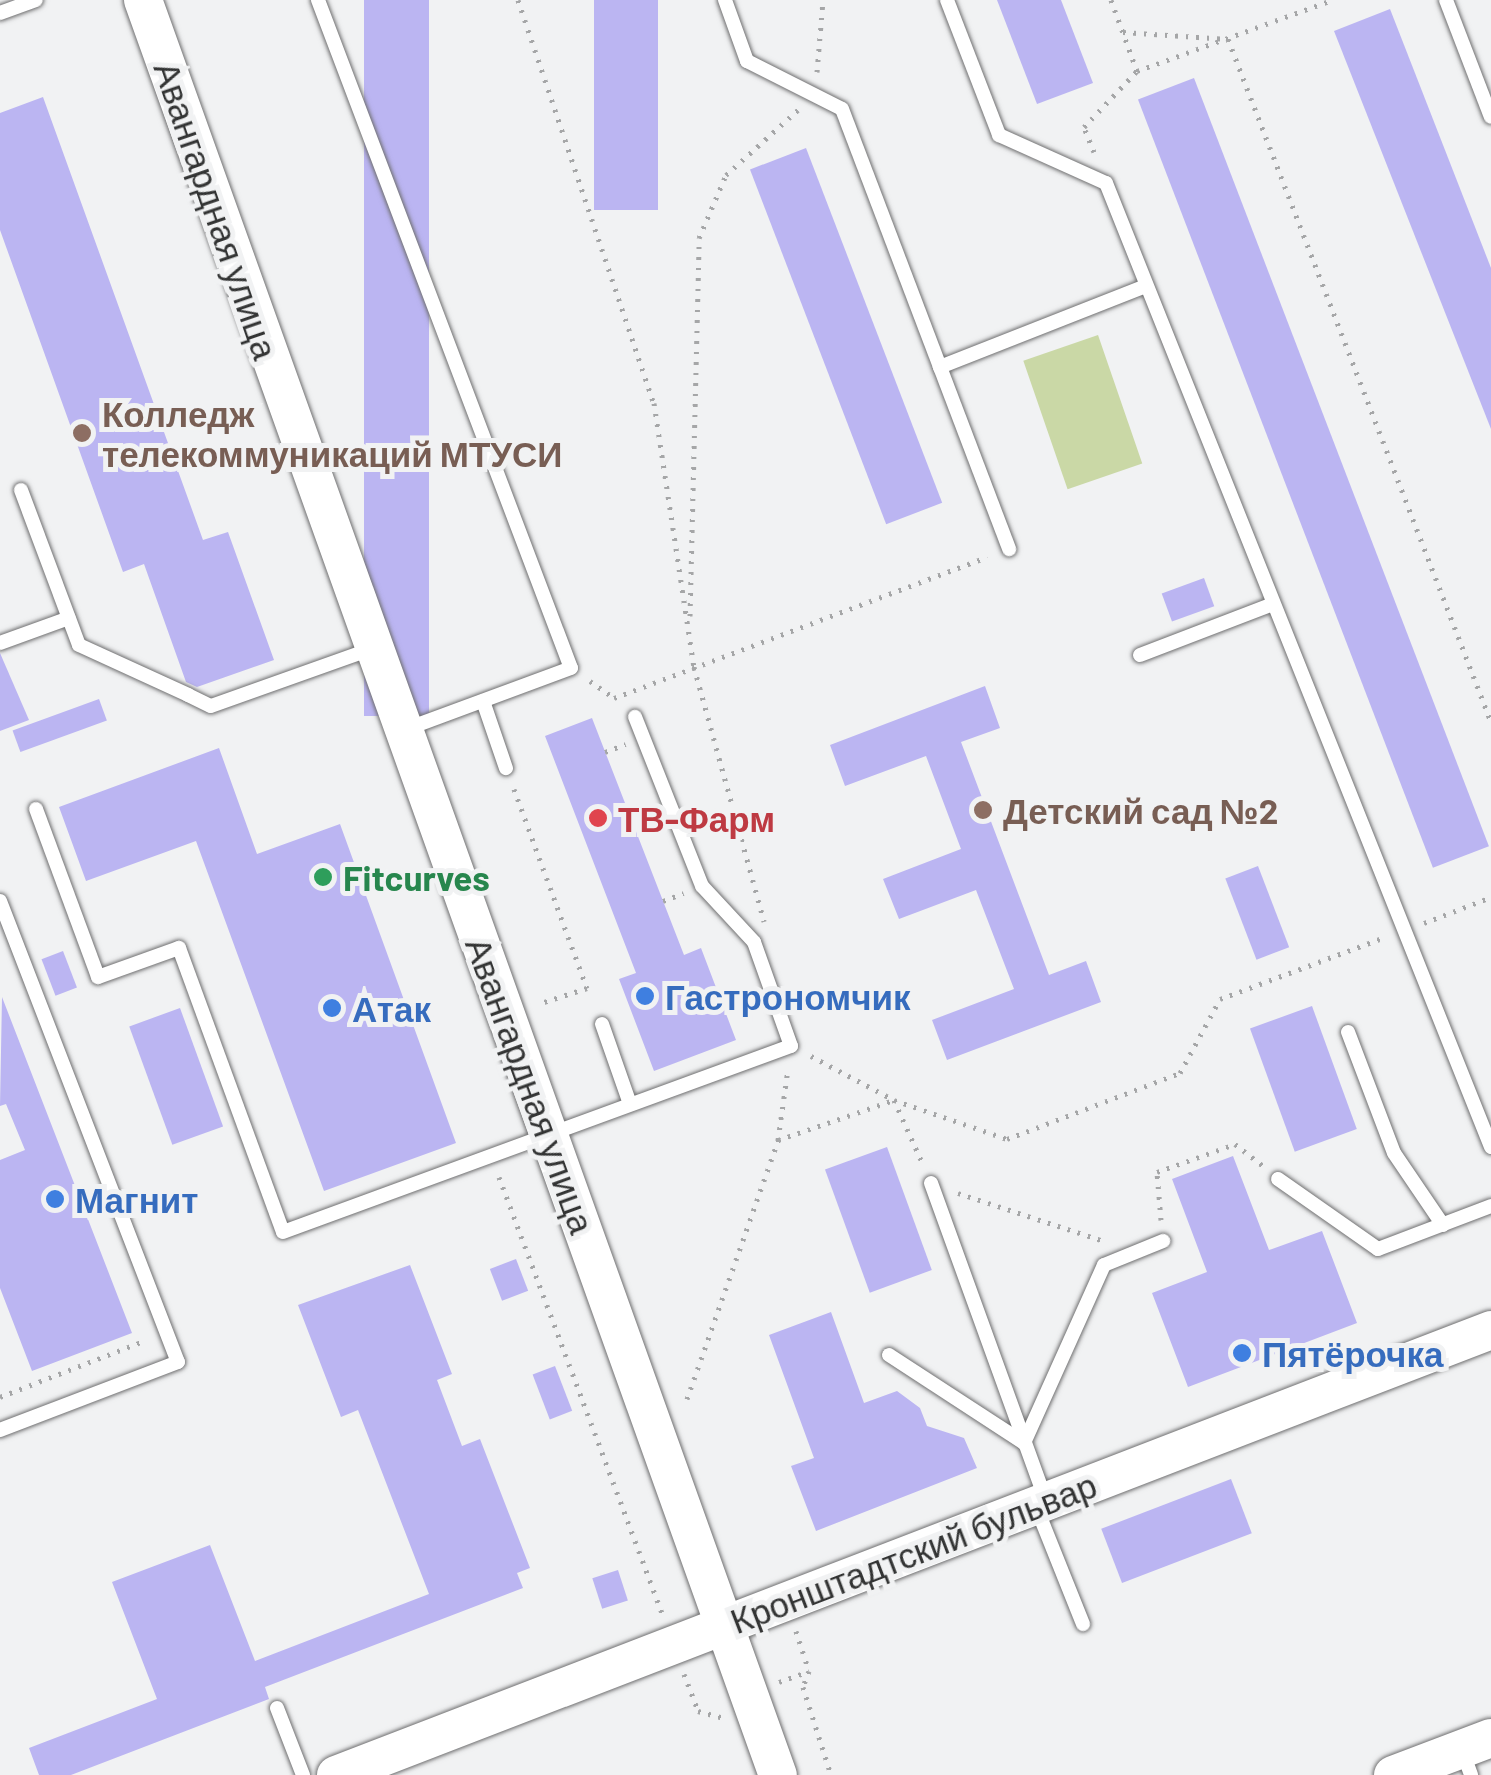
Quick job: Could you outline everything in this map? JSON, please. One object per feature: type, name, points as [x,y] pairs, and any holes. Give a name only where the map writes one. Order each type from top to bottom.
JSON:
[{"type":"main road","name":"Авангардная улица","points":[[143,0],[371,649],[550,1134],[778,1775]]},
{"type":"main road","name":"Кронштадтский бульвар","points":[[336,1775],[1491,1330]]},
{"type":"main road","points":[[1393,1775],[1466,1759]]},
{"type":"lane","points":[[0,12],[36,0]]},
{"type":"lane","points":[[318,0],[571,668],[401,731]]},
{"type":"lane","points":[[724,0],[747,61],[842,109],[1009,549]]},
{"type":"lane","points":[[946,0],[999,135],[1106,183],[1270,604],[1491,1147]]},
{"type":"lane","points":[[1446,0],[1491,117]]},
{"type":"lane","points":[[940,367],[1146,286]]},
{"type":"lane","points":[[22,490],[78,645],[211,706],[371,649]]},
{"type":"lane","points":[[1140,655],[1270,604]]},
{"type":"lane","points":[[0,643],[69,618]]},
{"type":"lane","points":[[483,700],[506,768]]},
{"type":"lane","points":[[36,809],[98,977],[179,948],[284,1232],[791,1046],[754,942],[702,886],[635,717]]},
{"type":"lane","points":[[0,901],[178,1362],[0,1430]]},
{"type":"lane","points":[[602,1024],[630,1104]]},
{"type":"lane","points":[[1348,1032],[1394,1153],[1443,1224]]},
{"type":"lane","points":[[1278,1179],[1378,1250],[1491,1206]]},
{"type":"lane","points":[[931,1183],[1024,1442],[1040,1502],[1083,1624]]},
{"type":"lane","points":[[1024,1442],[1104,1265],[1163,1241]]},
{"type":"lane","points":[[889,1355],[1024,1442]]},
{"type":"lane","points":[[277,1708],[302,1775]]},
{"type":"path","points":[[518,0],[654,403],[694,668],[767,917],[754,942]]},
{"type":"path","points":[[689,634],[698,238],[726,175],[815,95],[823,0]]},
{"type":"path","points":[[1110,0],[1137,72]]},
{"type":"path","points":[[1106,183],[1084,127],[1137,72],[1332,0]]},
{"type":"path","points":[[1122,32],[1228,39]]},
{"type":"path","points":[[1228,39],[1491,722]]},
{"type":"path","points":[[571,668],[614,698],[1009,549]]},
{"type":"path","points":[[506,768],[586,988],[542,1003]]},
{"type":"path","points":[[687,1399],[778,1140],[791,1046],[894,1100],[1007,1138],[1180,1072],[1220,999],[1491,897]]},
{"type":"path","points":[[778,1140],[894,1100]]},
{"type":"path","points":[[894,1100],[931,1183],[1055,1228],[1140,1250]]},
{"type":"path","points":[[1163,1241],[1157,1172],[1235,1144],[1278,1179]]},
{"type":"path","points":[[496,1154],[497,1172],[698,1710],[722,1717],[728,1732]]},
{"type":"path","points":[[0,1396],[167,1332]]},
{"type":"path","points":[[786,1601],[810,1671],[803,1687],[831,1775]]},
{"type":"green space","points":[[1098,335],[1142,464],[1068,489],[1023,361]]},
{"type":"building","points":[[364,0],[429,0],[429,716],[364,716]]},
{"type":"building","points":[[594,0],[658,0],[658,210],[594,210]]},
{"type":"building","points":[[997,0],[1061,0],[1093,83],[1037,104]]},
{"type":"building","points":[[1390,9],[1491,268],[1491,429],[1334,31]]},
{"type":"building","points":[[1194,78],[1489,846],[1433,868],[1138,100]]},
{"type":"building","points":[[43,97],[203,540],[228,532],[274,660],[197,687],[186,682],[144,564],[123,572],[0,230],[0,113]]},
{"type":"building","points":[[806,148],[942,503],[886,524],[750,170]]},
{"type":"building","points":[[1204,578],[1214,606],[1172,622],[1162,593]]},
{"type":"building","points":[[0,653],[29,720],[0,731]]},
{"type":"building","points":[[985,686],[1000,728],[961,742],[1049,975],[1086,961],[1101,1002],[947,1060],[932,1020],[1014,989],[976,890],[899,919],[883,879],[961,849],[926,756],[845,786],[830,745]]},
{"type":"building","points":[[99,699],[107,721],[20,752],[13,730]]},
{"type":"building","points":[[592,718],[684,955],[701,948],[736,1040],[654,1071],[619,979],[636,973],[545,736]]},
{"type":"building","points":[[219,748],[257,854],[340,824],[456,1143],[324,1191],[196,841],[86,881],[59,807]]},
{"type":"building","points":[[1258,866],[1289,947],[1257,960],[1225,879]]},
{"type":"building","points":[[63,951],[77,987],[56,996],[42,959]]},
{"type":"building","points":[[2,997],[132,1333],[32,1371],[0,1288],[0,1160],[25,1150],[6,1104],[0,1106]]},
{"type":"building","points":[[1312,1006],[1357,1129],[1295,1152],[1250,1029]]},
{"type":"building","points":[[180,1008],[223,1126],[172,1145],[129,1026]]},
{"type":"building","points":[[887,1147],[932,1270],[870,1293],[825,1170]]},
{"type":"building","points":[[1233,1156],[1269,1250],[1322,1231],[1357,1323],[1188,1387],[1152,1293],[1207,1272],[1172,1179]]},
{"type":"building","points":[[516,1259],[528,1291],[502,1301],[490,1269]]},
{"type":"building","points":[[410,1265],[452,1374],[437,1380],[462,1446],[480,1439],[530,1568],[517,1573],[523,1588],[265,1687],[269,1699],[71,1775],[39,1775],[29,1748],[157,1699],[112,1582],[210,1545],[255,1661],[429,1594],[358,1410],[341,1417],[298,1305]]},
{"type":"building","points":[[831,1312],[864,1403],[897,1391],[920,1408],[927,1426],[964,1438],[977,1468],[816,1531],[791,1466],[814,1458],[769,1335]]},
{"type":"building","points":[[555,1366],[572,1411],[550,1419],[533,1375]]},
{"type":"building","points":[[1231,1479],[1252,1533],[1122,1583],[1101,1529]]},
{"type":"building","points":[[618,1570],[628,1600],[602,1609],[592,1578]]},
{"type":"place","name":"Колледж телекоммуникаций МТУСИ","points":[[82,433]]},
{"type":"place","name":"Детский сад №2","points":[[983,810]]},
{"type":"place","name":"ТВ-Фарм","points":[[598,818]]},
{"type":"place","name":"Fitcurves","points":[[323,877]]},
{"type":"place","name":"Гастрономчик","points":[[645,996]]},
{"type":"place","name":"Атак","points":[[332,1008]]},
{"type":"place","name":"Магнит","points":[[55,1199]]},
{"type":"place","name":"Пятёрочка","points":[[1242,1353]]}]
